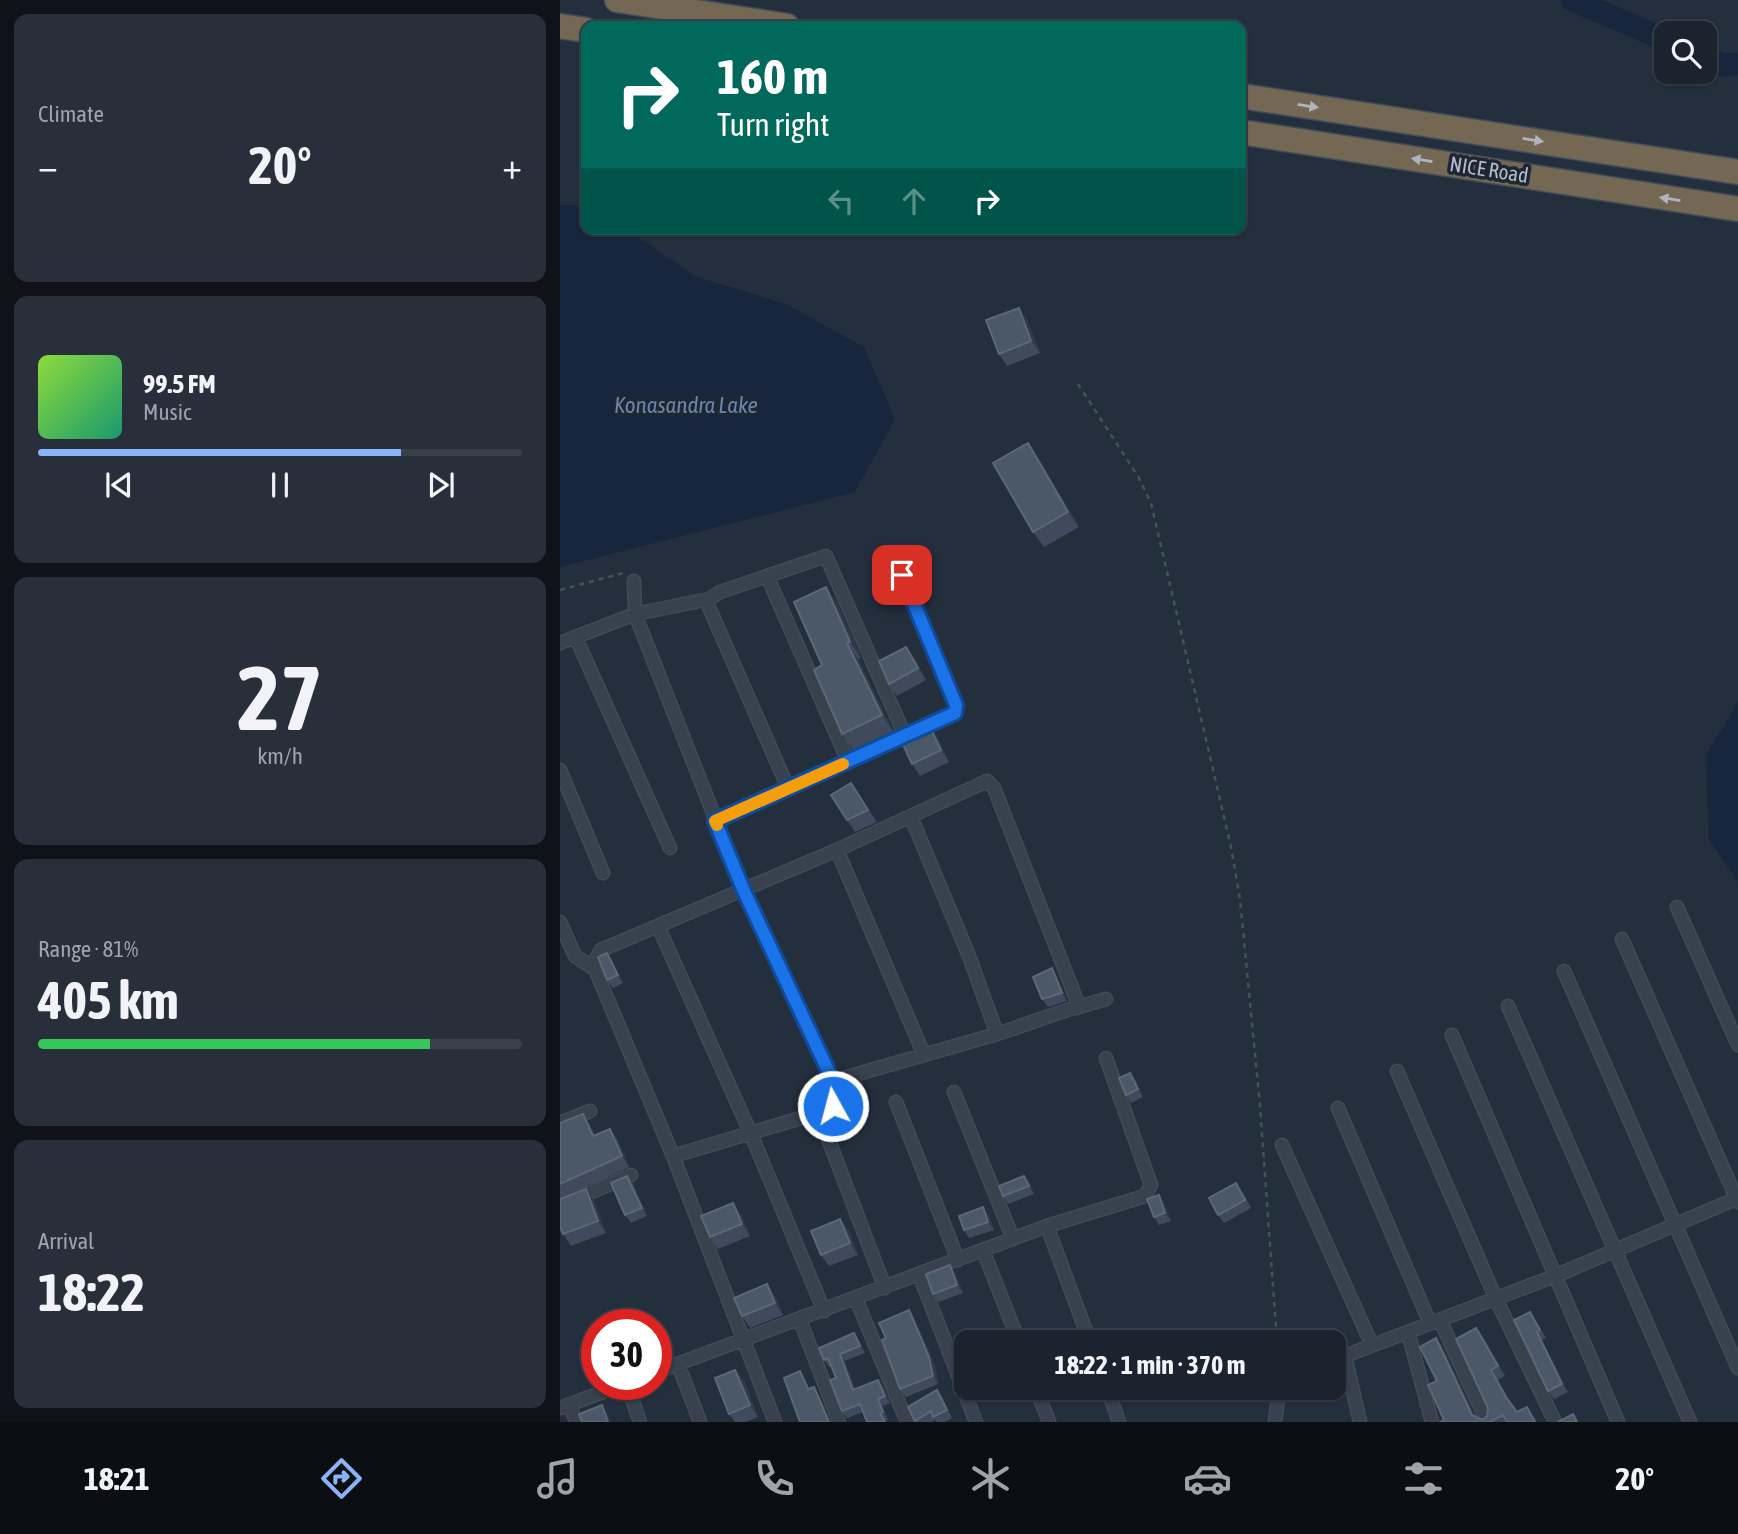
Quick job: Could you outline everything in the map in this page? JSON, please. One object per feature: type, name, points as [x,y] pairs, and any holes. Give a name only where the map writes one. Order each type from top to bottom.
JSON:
[{"type":"highway","points":[[617,0],[755,21]]},
{"type":"highway","points":[[560,26],[581,29]]},
{"type":"highway","name":"NICE Road","points":[[1246,97],[1738,172]]},
{"type":"highway","name":"NICE Road","points":[[1246,133],[1738,209]]},
{"type":"street","points":[[560,643],[635,614],[709,599],[720,592],[768,578],[826,556],[905,736]]},
{"type":"street","points":[[715,821],[951,718],[957,709],[902,575]]},
{"type":"street","points":[[768,578],[848,761]]},
{"type":"street","points":[[634,581],[635,614],[715,821],[743,889],[833,1081],[837,1101],[818,1112],[673,1156]]},
{"type":"street","points":[[709,599],[708,605],[788,788]]},
{"type":"street","points":[[576,638],[670,848]]},
{"type":"street","points":[[560,770],[603,873]]},
{"type":"street","points":[[593,968],[601,950],[837,850],[983,781],[989,783],[1077,1002],[1075,1008]]},
{"type":"street","points":[[911,817],[969,956],[998,1034]]},
{"type":"street","points":[[837,850],[924,1055]]},
{"type":"street","points":[[1677,907],[1738,1045]]},
{"type":"street","points":[[560,922],[575,956],[593,968],[673,1156],[746,1340],[775,1422]]},
{"type":"street","points":[[658,926],[751,1134],[824,1311]]},
{"type":"street","points":[[1346,1355],[1555,1276],[1738,1200],[1622,939]]},
{"type":"street","points":[[1564,971],[1738,1368]]},
{"type":"street","points":[[833,1081],[998,1034],[1107,999]]},
{"type":"street","points":[[1508,1006],[1690,1422]]},
{"type":"street","points":[[1452,1035],[1618,1422]]},
{"type":"street","points":[[672,1366],[1047,1226],[1138,1200],[1149,1191],[1151,1185],[1106,1058]]},
{"type":"street","points":[[1397,1071],[1496,1299],[1555,1422]]},
{"type":"street","points":[[954,1092],[1013,1239]]},
{"type":"street","points":[[896,1102],[958,1260]]},
{"type":"street","points":[[1338,1108],[1435,1322],[1487,1422]]},
{"type":"street","points":[[560,1124],[590,1111]]},
{"type":"street","points":[[818,1112],[885,1288]]},
{"type":"street","points":[[1282,1145],[1372,1345]]},
{"type":"street","points":[[560,1206],[631,1175]]},
{"type":"street","points":[[1047,1226],[1086,1330]]},
{"type":"street","points":[[983,1250],[1014,1330]]},
{"type":"street","points":[[919,1274],[976,1422]]},
{"type":"street","points":[[856,1299],[907,1422]]},
{"type":"street","points":[[800,1320],[839,1422]]},
{"type":"street","points":[[1408,1332],[1432,1422]]},
{"type":"street","points":[[678,1364],[700,1422]]},
{"type":"street","points":[[1346,1379],[1360,1422]]},
{"type":"street","points":[[631,1400],[640,1422]]},
{"type":"street","points":[[1041,1400],[1049,1422]]},
{"type":"street","points":[[1111,1400],[1119,1422]]},
{"type":"street","points":[[1275,1422],[1278,1400]]},
{"type":"street","points":[[565,1406],[576,1422]]},
{"type":"path","points":[[1078,384],[1139,478],[1151,503],[1231,847],[1240,899],[1259,1092],[1276,1330]]},
{"type":"path","points":[[560,590],[624,572],[634,581]]},
{"type":"water","name":"Konasandra Lake","points":[[560,205],[581,205],[581,235],[635,235],[697,277],[786,304],[864,347],[895,419],[855,492],[560,567]]},
{"type":"water","points":[[1738,702],[1738,881],[1709,840],[1706,755]]},
{"type":"building","points":[[1019,308],[1031,341],[999,354],[986,320]]},
{"type":"building","points":[[1028,443],[1068,512],[1033,532],[993,463]]},
{"type":"building","points":[[826,587],[850,642],[847,643],[882,715],[842,734],[814,670],[822,665],[794,602]]},
{"type":"building","points":[[906,647],[918,668],[889,684],[879,661]]},
{"type":"building","points":[[927,721],[941,750],[912,764],[898,734]]},
{"type":"building","points":[[851,783],[868,810],[847,820],[831,795]]},
{"type":"building","points":[[607,953],[618,975],[607,980],[598,957]]},
{"type":"building","points":[[1052,968],[1062,993],[1042,999],[1033,977]]},
{"type":"building","points":[[1130,1073],[1138,1089],[1126,1095],[1119,1078]]},
{"type":"building","points":[[583,1114],[593,1136],[610,1129],[622,1156],[560,1184],[560,1123]]},
{"type":"building","points":[[627,1176],[642,1208],[625,1215],[611,1183]]},
{"type":"building","points":[[1024,1176],[1029,1186],[1003,1196],[999,1186]]},
{"type":"building","points":[[1236,1183],[1245,1200],[1218,1215],[1209,1198]]},
{"type":"building","points":[[586,1189],[598,1221],[563,1234],[560,1227],[560,1199]]},
{"type":"building","points":[[1159,1195],[1165,1213],[1154,1217],[1147,1199]]},
{"type":"building","points":[[733,1203],[742,1224],[710,1237],[701,1216]]},
{"type":"building","points":[[983,1207],[988,1222],[964,1230],[959,1216]]},
{"type":"building","points":[[840,1219],[850,1243],[821,1255],[811,1231]]},
{"type":"building","points":[[950,1265],[957,1285],[933,1294],[926,1274]]},
{"type":"building","points":[[767,1284],[775,1303],[742,1316],[734,1298]]},
{"type":"building","points":[[909,1310],[929,1357],[933,1376],[900,1389],[882,1340],[886,1338],[879,1323]]},
{"type":"building","points":[[1530,1312],[1562,1384],[1548,1391],[1514,1320]]},
{"type":"building","points":[[1476,1328],[1498,1366],[1491,1370],[1506,1397],[1517,1412],[1527,1407],[1535,1422],[1507,1422],[1503,1415],[1490,1422],[1440,1422],[1444,1420],[1428,1385],[1437,1381],[1420,1347],[1436,1338],[1472,1415],[1483,1420],[1487,1416],[1488,1408],[1456,1339]]},
{"type":"building","points":[[854,1333],[860,1346],[840,1354],[853,1390],[878,1380],[885,1396],[878,1399],[883,1412],[880,1413],[885,1422],[867,1422],[860,1404],[842,1411],[830,1380],[836,1378],[828,1358],[824,1360],[819,1348]]},
{"type":"building","points":[[735,1370],[750,1405],[729,1414],[715,1378]]},
{"type":"building","points":[[800,1371],[808,1389],[814,1387],[829,1422],[800,1422],[784,1378]]},
{"type":"building","points":[[937,1390],[947,1410],[933,1417],[931,1411],[915,1421],[908,1407]]},
{"type":"building","points":[[602,1405],[608,1422],[582,1422],[579,1414]]},
{"type":"building","points":[[1573,1414],[1577,1422],[1558,1422]]},
{"type":"waterway","points":[[1572,0],[1654,35]]},
{"type":"waterway","points":[[1717,62],[1738,64]]},
{"type":"slow traffic","points":[[717,825],[715,821],[843,764]]},
{"type":"route","points":[[833,1106],[838,1094],[833,1081],[743,889],[715,821],[951,718],[955,713],[956,705],[902,575]]}]
